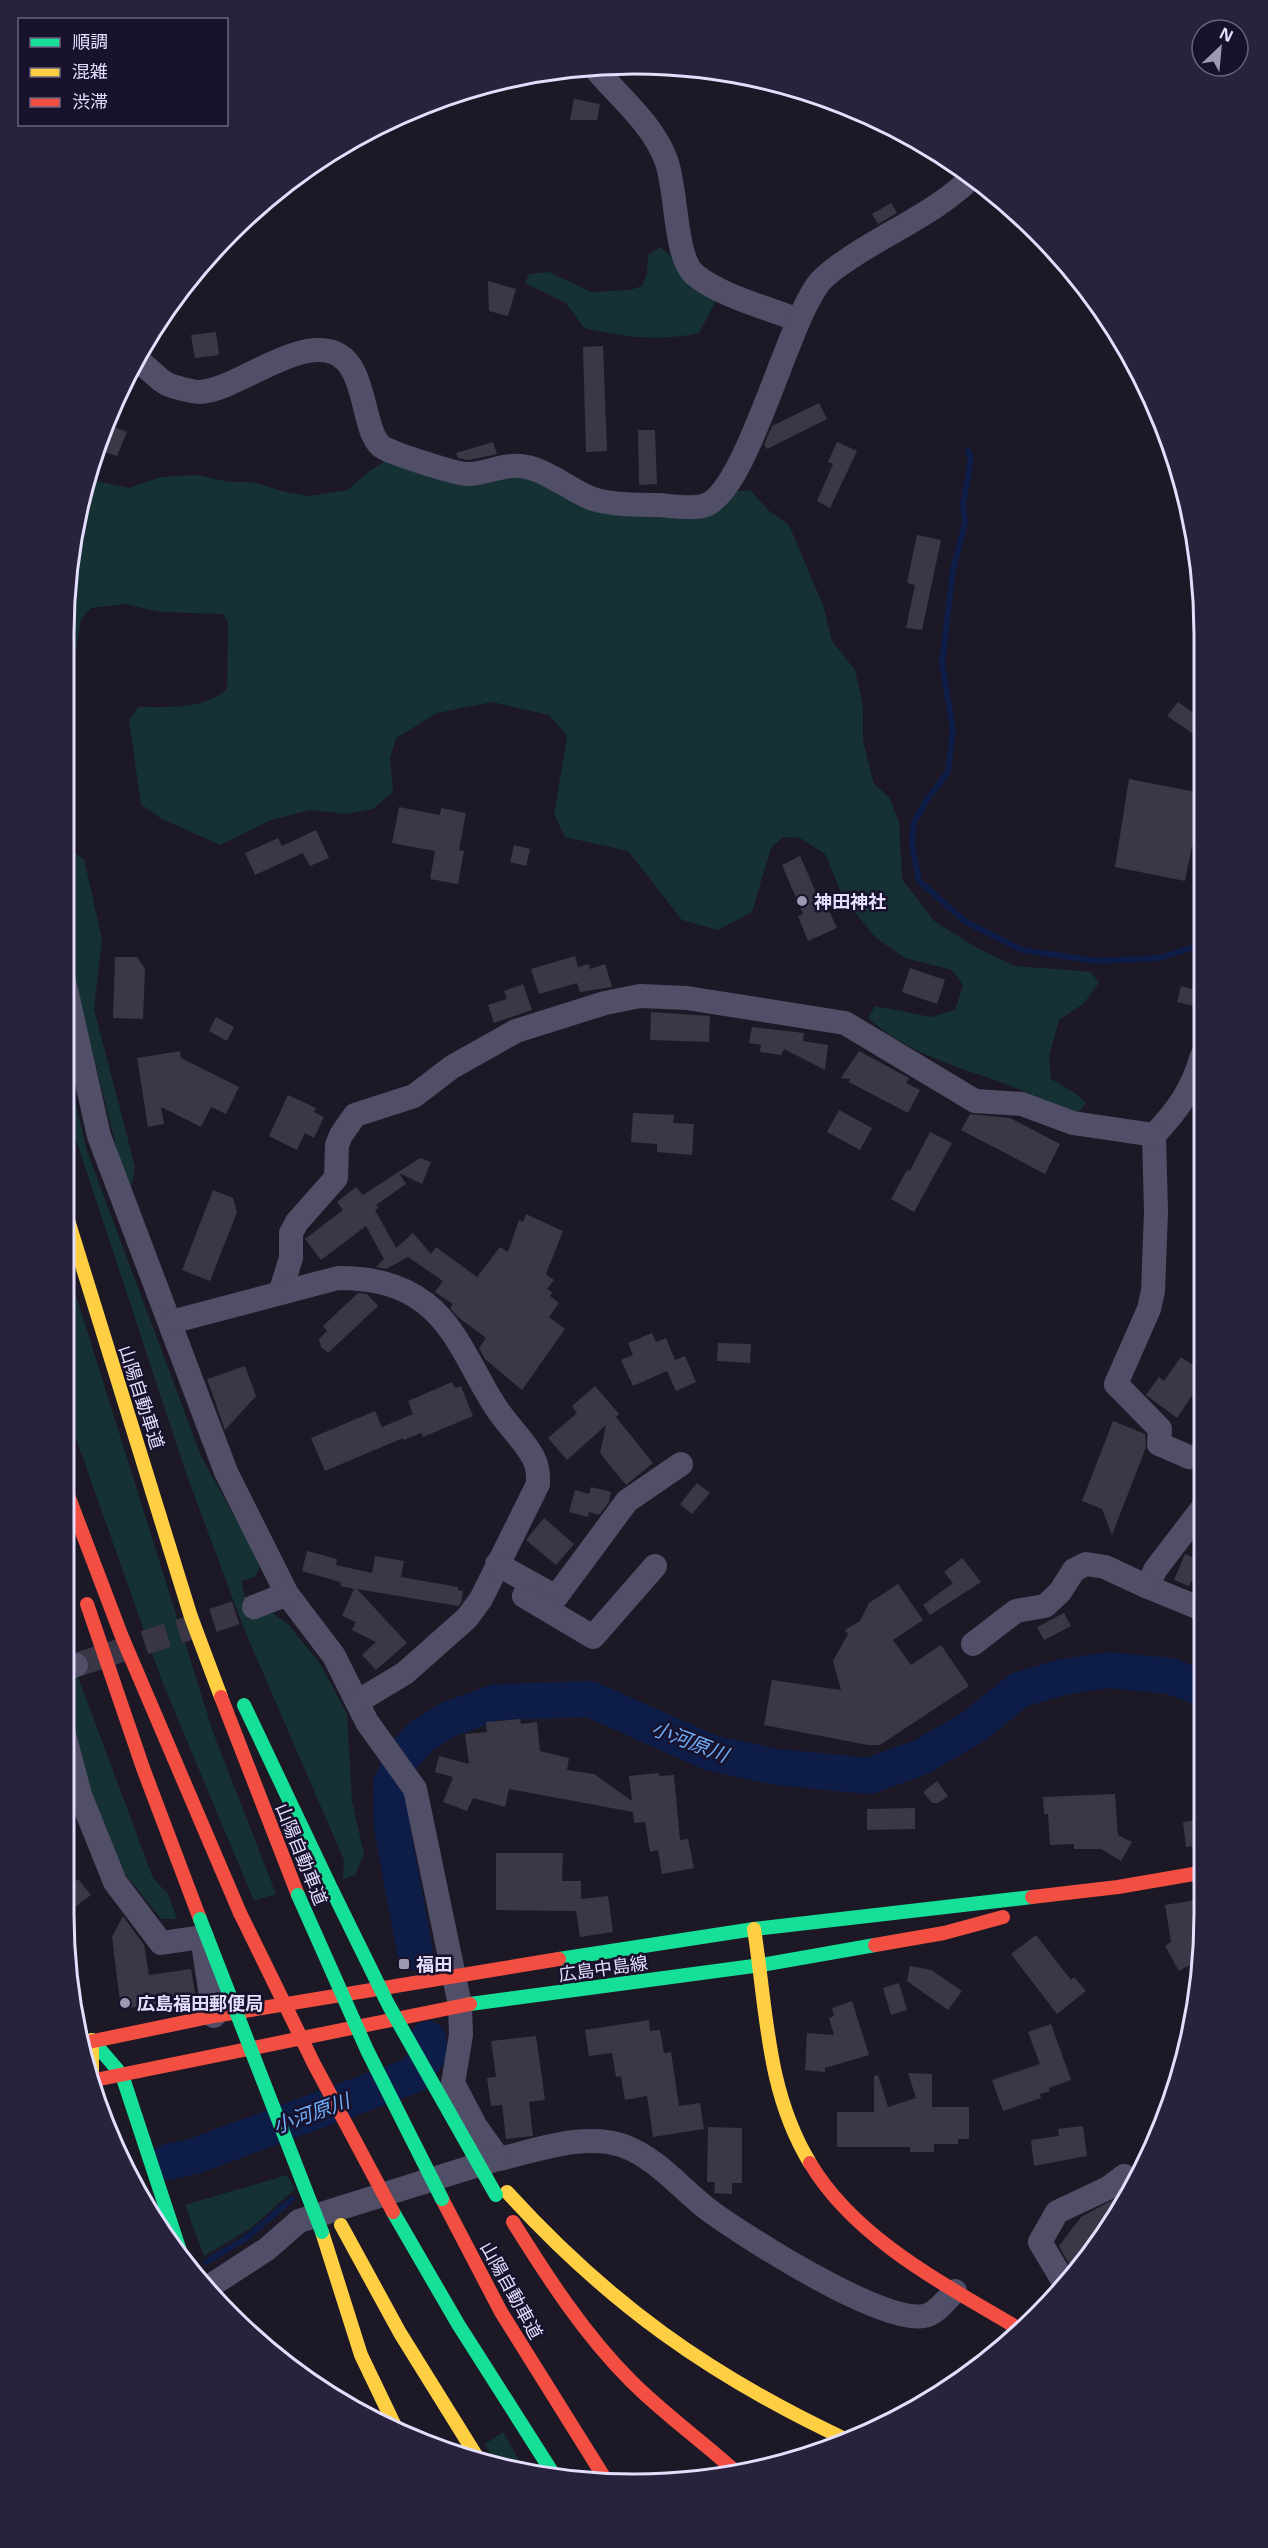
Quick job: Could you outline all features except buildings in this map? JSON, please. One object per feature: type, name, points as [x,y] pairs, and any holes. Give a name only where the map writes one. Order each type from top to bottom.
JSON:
[{"type":"main road","name":"山陽自動車道","points":[[74,1239],[191,1617],[247,1769],[298,1895],[367,2050],[501,2312],[602,2473]]},
{"type":"main road","points":[[140,1450],[202,1603]]},
{"type":"main road","points":[[74,1511],[122,1636],[240,1913],[314,2064],[393,2212],[458,2324],[550,2468]]},
{"type":"main road","points":[[82,1590],[143,1768],[322,2232],[360,2356],[375,2391],[391,2419]]},
{"type":"main road","points":[[237,1690],[388,2004],[453,2122],[502,2194],[539,2263],[597,2344],[632,2382],[729,2466]]},
{"type":"main road","name":"広島中島線","points":[[89,2042],[214,2016],[453,1975],[754,1929],[1118,1887],[1194,1874]]},
{"type":"main road","name":"広島中島線","points":[[99,2079],[460,2005],[760,1965],[944,1933],[1118,1887]]},
{"type":"main road","points":[[754,1929],[760,1965],[766,2036],[779,2097],[797,2144],[823,2185],[852,2217],[887,2247],[1014,2326]]},
{"type":"main road","points":[[244,2031],[315,2174]]},
{"type":"main road","points":[[89,2043],[122,2075],[175,2234]]},
{"type":"main road","points":[[325,2194],[400,2333],[473,2450]]},
{"type":"main road","points":[[502,2194],[570,2260],[630,2313],[675,2346],[746,2391],[838,2436]]},
{"type":"street","points":[[601,75],[655,137],[667,161],[681,248],[692,273],[716,287],[798,320]]},
{"type":"street","points":[[143,365],[168,385],[199,392],[225,385],[268,363],[315,351],[335,353],[348,362],[365,399],[374,438],[382,448],[452,472],[469,474],[513,464],[533,468],[562,481],[592,499],[633,505],[704,506],[721,497],[743,461],[798,320],[820,282],[836,268],[959,190],[966,183]]},
{"type":"street","points":[[280,1293],[291,1258],[291,1233],[297,1222],[336,1178],[337,1145],[355,1115],[414,1096],[452,1067],[516,1031],[605,1003],[640,996],[687,998],[845,1023],[975,1101],[1022,1104],[1072,1123],[1117,1132],[1154,1135]]},
{"type":"street","points":[[74,1025],[99,1136],[120,1197],[171,1322],[226,1472],[287,1594],[334,1656],[362,1712],[415,1789],[460,2005],[461,2036],[453,2083],[476,2127],[499,2158]]},
{"type":"street","points":[[1194,1081],[1177,1111],[1154,1135],[1156,1212],[1153,1291],[1149,1309],[1116,1384],[1160,1429],[1159,1444],[1194,1457]]},
{"type":"street","points":[[171,1322],[338,1278],[365,1278],[393,1285],[423,1302],[441,1318],[498,1411],[532,1456],[538,1470],[538,1484],[481,1599],[467,1618],[362,1712]]},
{"type":"street","points":[[494,1570],[556,1597],[627,1501],[681,1464]]},
{"type":"street","points":[[1148,1587],[1155,1570],[1194,1518]]},
{"type":"street","points":[[973,1644],[1016,1611],[1045,1606],[1060,1592],[1074,1570],[1086,1564],[1105,1567],[1194,1606]]},
{"type":"street","points":[[494,1570],[593,1637],[656,1566]]},
{"type":"street","points":[[255,1607],[287,1594]]},
{"type":"street","points":[[74,1772],[80,1795],[115,1882],[161,1943],[202,1937],[214,2016]]},
{"type":"street","points":[[213,2284],[267,2249],[299,2221],[499,2158],[589,2140],[623,2146],[650,2160],[710,2211],[785,2262],[897,2315],[925,2316],[938,2308],[956,2291]]},
{"type":"street","points":[[1061,2277],[1040,2242],[1042,2234],[1057,2212],[1108,2188],[1124,2176]]},
{"type":"green space","points":[[660,247],[671,256],[682,275],[718,297],[699,333],[655,338],[613,334],[584,328],[566,303],[525,283],[529,274],[549,272],[591,292],[630,290],[642,286],[647,274],[648,255]]},
{"type":"green space","points":[[388,459],[526,474],[704,516],[724,508],[732,492],[750,490],[768,510],[789,525],[823,605],[832,641],[855,670],[863,706],[863,741],[874,784],[889,797],[899,822],[902,879],[934,921],[979,949],[1015,966],[1091,972],[1099,983],[1083,1004],[1059,1020],[1049,1057],[1051,1079],[1075,1093],[1086,1103],[1079,1112],[927,1055],[896,1039],[868,1018],[875,1006],[931,1017],[955,1010],[963,985],[952,970],[905,958],[875,937],[843,897],[825,854],[800,838],[783,837],[771,848],[752,912],[718,930],[682,920],[628,851],[565,837],[554,814],[567,736],[549,715],[492,702],[437,713],[396,738],[390,759],[393,792],[373,809],[346,814],[310,810],[271,820],[220,845],[160,818],[141,804],[129,720],[138,707],[197,704],[218,696],[227,689],[228,622],[223,614],[160,612],[124,604],[91,608],[81,619],[76,651],[74,652],[78,561],[96,480],[129,488],[161,477],[196,475],[229,482],[252,482],[309,496],[348,490],[368,472]]},
{"type":"green space","points":[[74,852],[84,859],[102,939],[94,1009],[135,1167],[129,1198],[74,978]]},
{"type":"green space","points":[[74,1096],[87,1151],[201,1456],[261,1564],[255,1577],[241,1581],[251,1617],[271,1612],[289,1625],[321,1665],[347,1714],[352,1801],[364,1854],[355,1875],[343,1879],[344,1860],[244,1629],[186,1473],[74,1133]]},
{"type":"green space","points":[[74,1289],[213,1732],[276,1894],[254,1901],[162,1681],[74,1433]]},
{"type":"green space","points":[[78,1677],[153,1878],[168,1894],[177,1919],[161,1919],[122,1870],[99,1817],[74,1736],[74,1680]]},
{"type":"green space","points":[[287,2175],[295,2189],[251,2228],[204,2256],[185,2205]]},
{"type":"green space","points":[[503,2432],[521,2463],[491,2456],[485,2444]]},
{"type":"waterway","points":[[968,451],[971,460],[963,504],[965,523],[953,570],[942,663],[953,730],[948,772],[928,798],[914,822],[912,844],[919,881],[966,922],[1022,950],[1097,961],[1159,958],[1194,947]]},
{"type":"waterway","name":"小河原川","points":[[415,1952],[392,1828],[391,1784],[403,1756],[422,1736],[449,1719],[497,1702],[590,1699],[711,1753],[777,1767],[869,1776],[919,1758],[973,1727],[1019,1690],[1063,1677],[1108,1670],[1170,1676],[1194,1685]]},
{"type":"waterway","name":"小河原川","points":[[168,2162],[195,2156],[416,2074],[430,2051],[428,2039]]},
{"type":"waterway","points":[[206,2262],[245,2239],[292,2199]]},
{"type":"tunnel","points":[[76,1665],[254,1607]]},
{"type":"traffic: fast","points":[[244,1705],[328,1882]]},
{"type":"traffic: fast","points":[[328,1882],[388,2004],[496,2195]]},
{"type":"traffic: fast","points":[[298,1895],[367,2050],[442,2199]]},
{"type":"traffic: fast","points":[[559,1959],[754,1929],[1032,1897]]},
{"type":"traffic: fast","points":[[200,1919],[322,2232]]},
{"type":"traffic: fast","points":[[470,2004],[761,1965],[875,1945]]},
{"type":"traffic: fast","points":[[92,2040],[122,2075],[175,2234]]},
{"type":"traffic: fast","points":[[393,2212],[458,2324],[550,2468]]},
{"type":"traffic: slow","points":[[74,1239],[191,1617],[221,1697]]},
{"type":"traffic: slow","points":[[754,1929],[776,2079],[795,2136],[810,2163]]},
{"type":"traffic: slow","points":[[92,2040],[92,2055]]},
{"type":"traffic: slow","points":[[507,2192],[583,2268],[663,2333],[749,2389],[838,2436]]},
{"type":"traffic: slow","points":[[341,2225],[400,2333],[473,2450]]},
{"type":"traffic: slow","points":[[322,2232],[361,2355],[392,2420]]},
{"type":"traffic: jam","points":[[74,1511],[122,1637],[240,1913]]},
{"type":"traffic: jam","points":[[87,1604],[143,1768],[200,1919]]},
{"type":"traffic: jam","points":[[221,1697],[298,1895]]},
{"type":"traffic: jam","points":[[1032,1897],[1118,1887],[1194,1874]]},
{"type":"traffic: jam","points":[[240,1913],[314,2064],[393,2212]]},
{"type":"traffic: jam","points":[[875,1945],[944,1933],[1003,1917]]},
{"type":"traffic: jam","points":[[89,2042],[214,2016],[559,1959]]},
{"type":"traffic: jam","points":[[99,2079],[470,2004]]},
{"type":"traffic: jam","points":[[810,2163],[829,2190],[877,2238],[933,2278],[1014,2326]]},
{"type":"traffic: jam","points":[[442,2199],[501,2312],[602,2473]]},
{"type":"traffic: jam","points":[[513,2222],[568,2305],[614,2363],[657,2405],[729,2466]]},
{"type":"place","name":"神田神社","points":[[802,901]]},
{"type":"place","name":"福田","points":[[404,1964]]},
{"type":"place","name":"広島福田郵便局","points":[[125,2003]]}]
